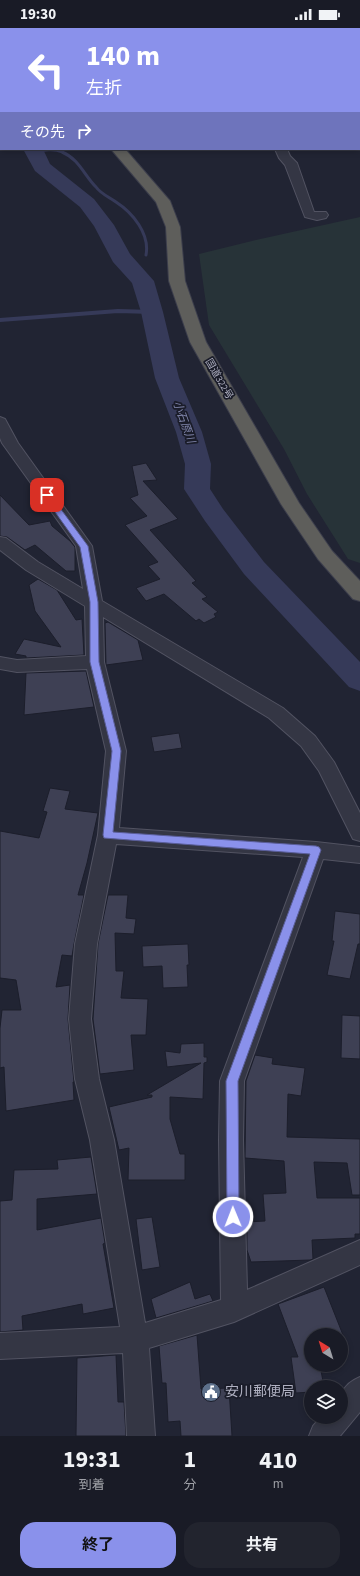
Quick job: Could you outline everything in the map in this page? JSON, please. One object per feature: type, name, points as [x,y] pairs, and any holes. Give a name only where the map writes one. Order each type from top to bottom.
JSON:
[{"type":"highway","name":"国道322号","points":[[119,150],[163,201],[173,227],[177,281],[198,342],[290,504],[325,555],[360,594]]},
{"type":"street","points":[[282,150],[284,158],[291,163],[309,214],[317,216],[322,215]]},
{"type":"street","points":[[0,422],[10,443],[84,546],[94,602],[95,662],[116,751],[108,835],[86,944],[80,1019],[87,1079],[102,1140],[135,1339],[141,1436]]},
{"type":"street","points":[[0,542],[32,566],[276,713],[308,741],[327,767],[360,833]]},
{"type":"street","points":[[0,664],[17,666],[95,662]]},
{"type":"street","points":[[108,835],[316,850],[360,855]]},
{"type":"street","points":[[234,1308],[232,1081],[316,850]]},
{"type":"street","points":[[0,1346],[135,1339],[234,1308],[360,1252]]},
{"type":"street","points":[[348,1406],[360,1391]]},
{"type":"street","points":[[323,1436],[332,1424]]},
{"type":"shaded area","points":[[360,217],[360,563],[348,559],[307,494],[284,449],[209,325],[199,254]]},
{"type":"building","points":[[146,463],[157,480],[143,481],[178,519],[150,530],[196,581],[192,583],[207,597],[202,599],[218,612],[214,614],[216,617],[204,623],[199,619],[196,621],[164,594],[146,601],[136,588],[160,579],[148,566],[158,562],[125,525],[147,516],[130,498],[138,495],[132,466]]},
{"type":"building","points":[[0,495],[29,525],[50,521],[52,526],[70,541],[75,547],[75,571],[66,571],[35,545],[25,550],[7,537],[0,536]]},
{"type":"building","points":[[38,579],[57,590],[76,620],[82,619],[84,655],[26,658],[26,656],[15,654],[24,639],[61,647],[35,611],[29,585]]},
{"type":"building","points":[[108,622],[138,640],[143,660],[106,665],[105,623]]},
{"type":"building","points":[[86,671],[94,707],[24,715],[26,673]]},
{"type":"building","points":[[179,733],[182,748],[154,752],[151,737]]},
{"type":"building","points":[[50,788],[70,791],[65,809],[98,813],[78,895],[84,895],[72,956],[62,955],[56,987],[70,985],[68,1019],[74,1082],[74,1100],[6,1111],[4,1067],[0,1068],[0,1028],[2,1010],[21,1010],[16,980],[0,978],[0,831],[39,838],[47,812],[43,811]]},
{"type":"building","points":[[108,895],[128,895],[126,918],[136,919],[134,934],[115,933],[116,971],[124,971],[121,998],[148,999],[146,1035],[131,1035],[134,1070],[100,1074],[93,1019],[98,944]]},
{"type":"building","points":[[335,911],[360,914],[360,944],[358,944],[350,979],[327,975],[334,941],[332,941]]},
{"type":"building","points":[[188,944],[188,987],[163,988],[162,966],[143,967],[142,946]]},
{"type":"building","points":[[342,1015],[360,1016],[360,1059],[341,1058]]},
{"type":"building","points":[[204,1043],[204,1057],[207,1057],[207,1062],[204,1063],[203,1099],[170,1097],[170,1119],[180,1154],[185,1154],[185,1180],[128,1180],[129,1148],[119,1150],[109,1107],[152,1097],[152,1095],[147,1095],[201,1063],[167,1067],[165,1051],[180,1053],[181,1044]]},
{"type":"building","points":[[255,1055],[273,1058],[272,1064],[305,1068],[301,1096],[288,1094],[287,1137],[360,1139],[360,1195],[352,1195],[347,1163],[314,1162],[317,1198],[360,1198],[360,1234],[355,1234],[355,1238],[312,1240],[313,1259],[310,1260],[251,1262],[247,1250],[247,1222],[265,1221],[263,1194],[286,1193],[284,1161],[245,1158],[246,1081]]},
{"type":"building","points":[[91,1157],[97,1194],[37,1199],[37,1230],[101,1218],[105,1243],[103,1244],[114,1308],[83,1314],[82,1304],[22,1316],[23,1330],[0,1332],[0,1201],[12,1200],[14,1170],[58,1169],[57,1160]]},
{"type":"building","points":[[152,1217],[160,1267],[142,1270],[136,1219]]},
{"type":"building","points":[[190,1282],[195,1299],[210,1294],[213,1301],[156,1318],[151,1299]]},
{"type":"building","points":[[324,1287],[340,1328],[304,1328],[304,1372],[321,1372],[323,1380],[304,1380],[304,1392],[296,1393],[291,1357],[298,1357],[278,1304]]},
{"type":"building","points":[[197,1335],[201,1389],[229,1388],[232,1436],[181,1436],[180,1421],[168,1422],[166,1383],[162,1383],[159,1346]]},
{"type":"building","points":[[116,1355],[118,1402],[124,1402],[126,1436],[76,1436],[77,1358]]},
{"type":"waterway","name":"小石原川","points":[[34,150],[42,167],[87,203],[104,225],[121,257],[143,281],[152,312],[167,378],[189,432],[198,464],[197,489],[214,515],[254,568],[360,680]]},
{"type":"waterway","points":[[35,152],[56,150],[73,159],[103,194],[113,200],[134,218],[143,232],[147,247],[146,255]]},
{"type":"waterway","points":[[0,320],[118,311],[152,312]]},
{"type":"place","name":"安川郵便局","points":[[211,1392]]},
{"type":"route","points":[[47,495],[84,546],[94,602],[95,662],[116,751],[108,835],[316,850],[232,1081],[231,1140],[233,1217]]}]
